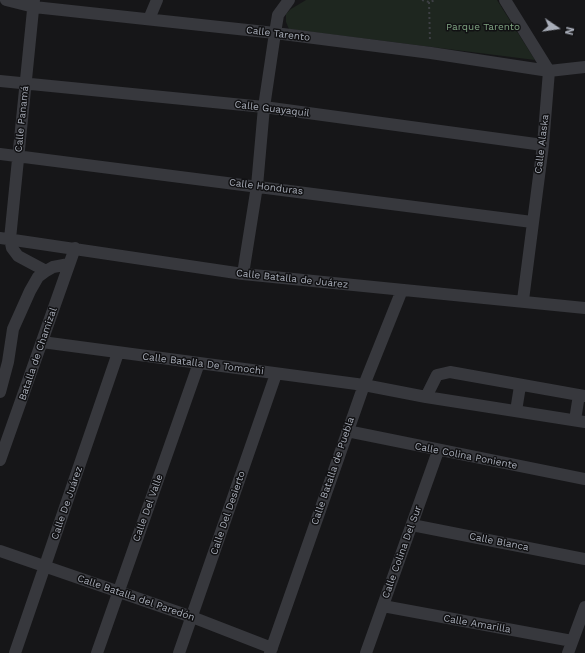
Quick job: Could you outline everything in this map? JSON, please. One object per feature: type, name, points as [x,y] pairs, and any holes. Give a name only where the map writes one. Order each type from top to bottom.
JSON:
[{"type":"street","name":"Calle Tarento","points":[[6,0],[431,53],[549,71],[585,67]]},
{"type":"street","points":[[149,19],[157,0]]},
{"type":"street","points":[[243,274],[257,186],[264,107],[278,15],[289,0]]},
{"type":"street","points":[[505,0],[549,71]]},
{"type":"street","name":"Calle Panamá","points":[[5,238],[18,156],[34,3]]},
{"type":"street","name":"Calle Alaska","points":[[523,300],[543,145],[549,71]]},
{"type":"street","name":"Calle Guayaquil","points":[[0,81],[264,107],[543,145]]},
{"type":"street","name":"Calle Honduras","points":[[0,154],[532,222]]},
{"type":"street","points":[[5,238],[18,256],[46,271]]},
{"type":"street","name":"Calle Batalla de Juárez","points":[[5,238],[243,274],[402,290],[523,300],[585,308]]},
{"type":"street","name":"Batalla de Chamizal","points":[[0,460],[75,248]]},
{"type":"street","points":[[0,392],[8,362],[13,329],[30,291],[38,277],[46,271],[53,267],[69,264]]},
{"type":"street","name":"Calle Batalla de Puebla","points":[[271,650],[347,431],[402,290]]},
{"type":"street","name":"Calle Batalla De Tomochi","points":[[42,342],[364,385],[580,421]]},
{"type":"street","name":"Calle De Juárez","points":[[15,653],[46,567],[118,353]]},
{"type":"street","name":"Calle Del Valle","points":[[97,653],[199,363]]},
{"type":"street","points":[[426,396],[437,375],[443,372],[450,372],[520,386],[582,395],[580,421]]},
{"type":"street","name":"Calle Del Desierto","points":[[179,653],[276,374]]},
{"type":"street","points":[[516,411],[520,386]]},
{"type":"street","name":"Calle Colina Poniente","points":[[347,431],[438,451],[585,479]]},
{"type":"street","name":"Calle Colina Del Sur","points":[[366,653],[438,451]]},
{"type":"street","name":"Calle Blanca","points":[[412,525],[585,559]]},
{"type":"street","name":"Calle Batalla del Paredón","points":[[0,551],[192,617],[271,650]]},
{"type":"street","name":"Calle Amarilla","points":[[383,606],[572,641]]},
{"type":"street","points":[[568,653],[585,606]]},
{"type":"path","points":[[422,0],[429,2],[436,0]]},
{"type":"path","points":[[429,2],[431,53]]},
{"type":"green space","name":"Parque Tarento","points":[[306,0],[497,0],[535,60],[289,29],[286,22],[286,14],[291,9]]}]
